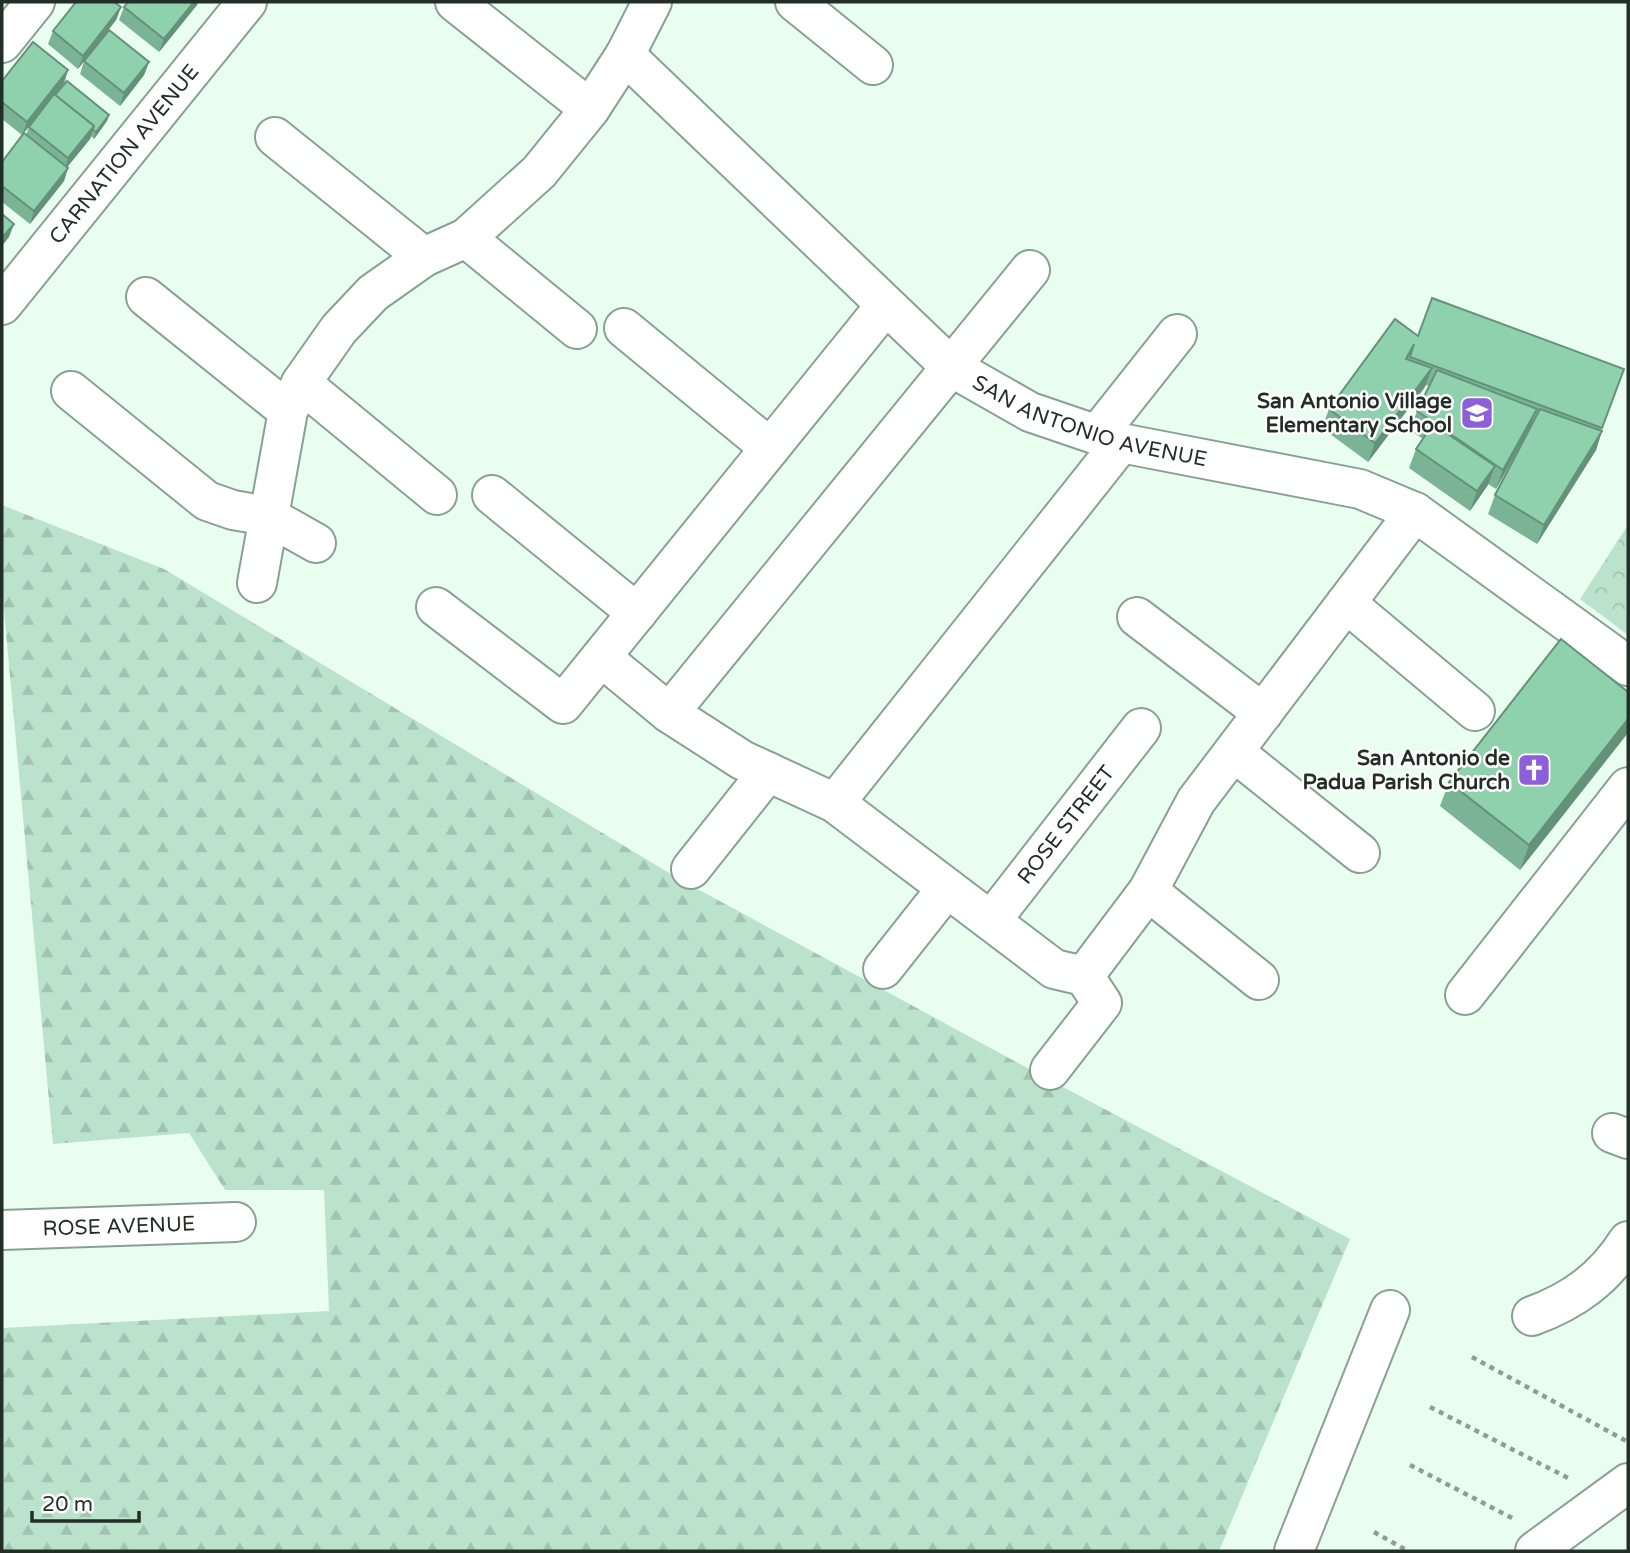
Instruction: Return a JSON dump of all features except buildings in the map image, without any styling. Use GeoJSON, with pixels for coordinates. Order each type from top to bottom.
{"type":"FeatureCollection","features":[{"type":"Feature","properties":{"kind":"street"},"geometry":{"type":"LineString","coordinates":[[2,43],[35,2]]}},
{"type":"Feature","properties":{"kind":"street","name":"CARNATION AVENUE"},"geometry":{"type":"LineString","coordinates":[[2,305],[247,2]]}},
{"type":"Feature","properties":{"kind":"street"},"geometry":{"type":"LineString","coordinates":[[455,2],[590,109]]}},
{"type":"Feature","properties":{"kind":"street"},"geometry":{"type":"LineString","coordinates":[[257,583],[268,516],[294,397],[339,329],[373,293],[424,257],[466,238],[539,172],[590,109],[625,55],[652,2]]}},
{"type":"Feature","properties":{"kind":"street"},"geometry":{"type":"LineString","coordinates":[[795,2],[873,65]]}},
{"type":"Feature","properties":{"kind":"street","name":"SAN ANTONIO AVENUE"},"geometry":{"type":"LineString","coordinates":[[625,55],[951,367],[1030,412],[1109,439],[1360,489],[1415,512],[1628,666]]}},
{"type":"Feature","properties":{"kind":"street"},"geometry":{"type":"LineString","coordinates":[[275,137],[424,257]]}},
{"type":"Feature","properties":{"kind":"street"},"geometry":{"type":"LineString","coordinates":[[466,238],[577,329]]}},
{"type":"Feature","properties":{"kind":"street"},"geometry":{"type":"LineString","coordinates":[[669,713],[1030,270]]}},
{"type":"Feature","properties":{"kind":"street"},"geometry":{"type":"LineString","coordinates":[[146,297],[437,495]]}},
{"type":"Feature","properties":{"kind":"street"},"geometry":{"type":"LineString","coordinates":[[436,607],[563,704],[885,306]]}},
{"type":"Feature","properties":{"kind":"street"},"geometry":{"type":"LineString","coordinates":[[624,328],[770,448]]}},
{"type":"Feature","properties":{"kind":"street"},"geometry":{"type":"LineString","coordinates":[[835,803],[1109,439],[1177,334]]}},
{"type":"Feature","properties":{"kind":"street"},"geometry":{"type":"LineString","coordinates":[[71,391],[207,501],[233,510],[268,516],[316,543]]}},
{"type":"Feature","properties":{"kind":"street"},"geometry":{"type":"LineString","coordinates":[[492,495],[637,613]]}},
{"type":"Feature","properties":{"kind":"street"},"geometry":{"type":"LineString","coordinates":[[1084,976],[1148,891],[1196,802],[1415,512]]}},
{"type":"Feature","properties":{"kind":"street"},"geometry":{"type":"LineString","coordinates":[[1346,604],[1475,711]]}},
{"type":"Feature","properties":{"kind":"street"},"geometry":{"type":"LineString","coordinates":[[1137,617],[1263,713]]}},
{"type":"Feature","properties":{"kind":"street"},"geometry":{"type":"LineString","coordinates":[[601,657],[669,713],[742,760],[835,803],[1054,969],[1084,976],[1102,1003],[1050,1070]]}},
{"type":"Feature","properties":{"kind":"street","name":"ROSE STREET"},"geometry":{"type":"LineString","coordinates":[[991,921],[1141,728]]}},
{"type":"Feature","properties":{"kind":"street"},"geometry":{"type":"LineString","coordinates":[[1234,752],[1360,853]]}},
{"type":"Feature","properties":{"kind":"street"},"geometry":{"type":"LineString","coordinates":[[691,869],[768,772]]}},
{"type":"Feature","properties":{"kind":"street"},"geometry":{"type":"LineString","coordinates":[[1465,996],[1628,787]]}},
{"type":"Feature","properties":{"kind":"street"},"geometry":{"type":"LineString","coordinates":[[883,970],[947,888]]}},
{"type":"Feature","properties":{"kind":"street"},"geometry":{"type":"LineString","coordinates":[[1148,891],[1259,980]]}},
{"type":"Feature","properties":{"kind":"street","name":"ROSE AVENUE"},"geometry":{"type":"LineString","coordinates":[[2,1230],[236,1222]]}},
{"type":"Feature","properties":{"kind":"street"},"geometry":{"type":"LineString","coordinates":[[1532,1316],[1560,1306],[1586,1290],[1628,1241]]}},
{"type":"Feature","properties":{"kind":"street"},"geometry":{"type":"LineString","coordinates":[[1294,1551],[1390,1310]]}},
{"type":"Feature","properties":{"kind":"street"},"geometry":{"type":"LineString","coordinates":[[1544,1545],[1618,1490]]}},
{"type":"Feature","properties":{"kind":"path"},"geometry":{"type":"LineString","coordinates":[[1472,1357],[1628,1442]]}},
{"type":"Feature","properties":{"kind":"path"},"geometry":{"type":"LineString","coordinates":[[1430,1408],[1618,1490]]}},
{"type":"Feature","properties":{"kind":"path"},"geometry":{"type":"LineString","coordinates":[[1410,1465],[1544,1545]]}},
{"type":"Feature","properties":{"kind":"path"},"geometry":{"type":"LineString","coordinates":[[1374,1532],[1408,1551]]}},
{"type":"Feature","properties":{"kind":"green space"},"geometry":{"type":"Polygon","coordinates":[[[2,505],[164,569],[679,879],[1350,1239],[1219,1551],[2,1551],[2,1328],[329,1311],[324,1190],[225,1190],[189,1133],[53,1144],[2,589],[2,505]]]}},
{"type":"Feature","properties":{"kind":"green space"},"geometry":{"type":"Polygon","coordinates":[[[1628,525],[1628,635],[1580,599],[1628,525]]]}},
{"type":"Feature","properties":{"kind":"place","name":"San Antonio Village Elementary School"},"geometry":{"type":"Point","coordinates":[1477,413]}},
{"type":"Feature","properties":{"kind":"place","name":"San Antonio de Padua Parish Church"},"geometry":{"type":"Point","coordinates":[1534,770]}}]}
